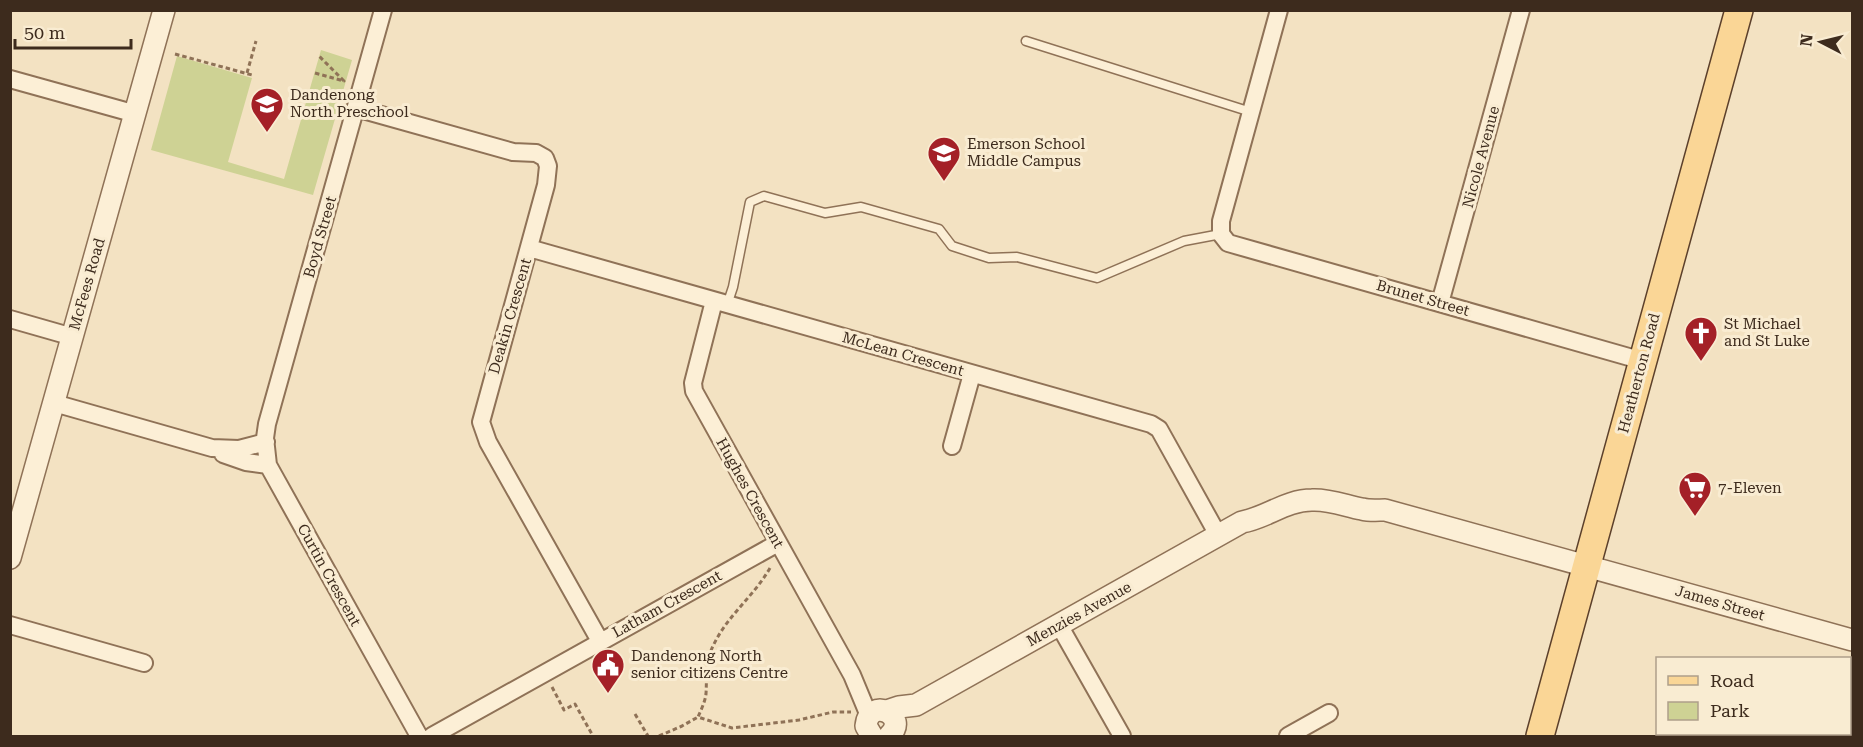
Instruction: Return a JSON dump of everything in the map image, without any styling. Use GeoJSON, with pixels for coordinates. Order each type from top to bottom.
{"type":"FeatureCollection","features":[{"type":"Feature","properties":{"kind":"main road","name":"Heatherton Road"},"geometry":{"type":"LineString","coordinates":[[1540,736],[1739,10]]}},
{"type":"Feature","properties":{"kind":"street","name":"McFees Road"},"geometry":{"type":"LineString","coordinates":[[11,553],[164,10]]}},
{"type":"Feature","properties":{"kind":"street","name":"Boyd Street"},"geometry":{"type":"LineString","coordinates":[[268,465],[267,424],[383,10]]}},
{"type":"Feature","properties":{"kind":"street"},"geometry":{"type":"LineString","coordinates":[[1221,227],[1279,10]]}},
{"type":"Feature","properties":{"kind":"street","name":"Nicole Avenue"},"geometry":{"type":"LineString","coordinates":[[1440,303],[1521,10]]}},
{"type":"Feature","properties":{"kind":"street"},"geometry":{"type":"LineString","coordinates":[[10,79],[136,114]]}},
{"type":"Feature","properties":{"kind":"street","name":"Deakin Crescent"},"geometry":{"type":"LineString","coordinates":[[356,108],[513,152],[536,153],[545,158],[548,166],[546,185],[481,422],[488,442],[600,641]]}},
{"type":"Feature","properties":{"kind":"street","name":"Brunet Street"},"geometry":{"type":"LineString","coordinates":[[1221,227],[1228,243],[1234,246],[1642,361]]}},
{"type":"Feature","properties":{"kind":"street","name":"McLean Crescent"},"geometry":{"type":"LineString","coordinates":[[529,249],[1151,424],[1159,429],[1218,535]]}},
{"type":"Feature","properties":{"kind":"street","name":"Hughes Crescent"},"geometry":{"type":"LineString","coordinates":[[720,303],[693,383],[694,391],[880,724]]}},
{"type":"Feature","properties":{"kind":"street"},"geometry":{"type":"LineString","coordinates":[[10,319],[73,337]]}},
{"type":"Feature","properties":{"kind":"street"},"geometry":{"type":"LineString","coordinates":[[952,446],[972,374]]}},
{"type":"Feature","properties":{"kind":"street"},"geometry":{"type":"LineString","coordinates":[[54,403],[212,448],[239,449],[266,442]]}},
{"type":"Feature","properties":{"kind":"street"},"geometry":{"type":"LineString","coordinates":[[212,448],[221,454],[246,462],[268,465]]}},
{"type":"Feature","properties":{"kind":"street","name":"Curtin Crescent"},"geometry":{"type":"LineString","coordinates":[[268,465],[419,736]]}},
{"type":"Feature","properties":{"kind":"street","name":"Menzies Avenue"},"geometry":{"type":"LineString","coordinates":[[880,724],[898,707],[915,705],[1218,535],[1242,522],[1255,520],[1286,504],[1323,500],[1365,510],[1385,510],[1587,566]]}},
{"type":"Feature","properties":{"kind":"street","name":"Latham Crescent"},"geometry":{"type":"LineString","coordinates":[[432,736],[778,543]]}},
{"type":"Feature","properties":{"kind":"street","name":"James Street"},"geometry":{"type":"LineString","coordinates":[[1587,566],[1852,640]]}},
{"type":"Feature","properties":{"kind":"street"},"geometry":{"type":"LineString","coordinates":[[10,625],[144,663]]}},
{"type":"Feature","properties":{"kind":"street"},"geometry":{"type":"LineString","coordinates":[[1059,626],[1122,736]]}},
{"type":"Feature","properties":{"kind":"street"},"geometry":{"type":"LineString","coordinates":[[1288,736],[1329,713]]}},
{"type":"Feature","properties":{"kind":"street"},"geometry":{"type":"LineString","coordinates":[[852,736],[880,724]]}},
{"type":"Feature","properties":{"kind":"lane"},"geometry":{"type":"LineString","coordinates":[[1026,41],[1251,112]]}},
{"type":"Feature","properties":{"kind":"lane"},"geometry":{"type":"LineString","coordinates":[[720,303],[733,287],[750,202],[764,196],[825,213],[861,207],[939,229],[951,246],[989,258],[1017,257],[1097,278],[1221,227]]}},
{"type":"Feature","properties":{"kind":"path"},"geometry":{"type":"LineString","coordinates":[[247,73],[251,52],[256,41]]}},
{"type":"Feature","properties":{"kind":"path"},"geometry":{"type":"LineString","coordinates":[[175,54],[252,75]]}},
{"type":"Feature","properties":{"kind":"path"},"geometry":{"type":"LineString","coordinates":[[315,73],[344,81],[319,56]]}},
{"type":"Feature","properties":{"kind":"path"},"geometry":{"type":"LineString","coordinates":[[659,736],[698,717],[705,700],[706,666],[713,645],[735,612],[770,568]]}},
{"type":"Feature","properties":{"kind":"path"},"geometry":{"type":"LineString","coordinates":[[604,658],[615,677]]}},
{"type":"Feature","properties":{"kind":"path"},"geometry":{"type":"LineString","coordinates":[[552,687],[564,710],[575,704],[593,736]]}},
{"type":"Feature","properties":{"kind":"path"},"geometry":{"type":"LineString","coordinates":[[698,717],[732,728],[799,720],[833,712],[880,724]]}},
{"type":"Feature","properties":{"kind":"path"},"geometry":{"type":"LineString","coordinates":[[635,714],[648,736]]}},
{"type":"Feature","properties":{"kind":"green space"},"geometry":{"type":"Polygon","coordinates":[[[321,50],[352,60],[313,195],[151,150],[177,56],[252,78],[228,162],[284,179],[321,50]]]}},
{"type":"Feature","properties":{"kind":"place","name":"Dandenong North Preschool"},"geometry":{"type":"Point","coordinates":[267,133]}},
{"type":"Feature","properties":{"kind":"place","name":"Emerson School Middle Campus"},"geometry":{"type":"Point","coordinates":[944,182]}},
{"type":"Feature","properties":{"kind":"place","name":"St Michael and St Luke"},"geometry":{"type":"Point","coordinates":[1701,362]}},
{"type":"Feature","properties":{"kind":"place","name":"7-Eleven"},"geometry":{"type":"Point","coordinates":[1695,517]}},
{"type":"Feature","properties":{"kind":"place","name":"Dandenong North senior citizens Centre"},"geometry":{"type":"Point","coordinates":[608,694]}}]}
